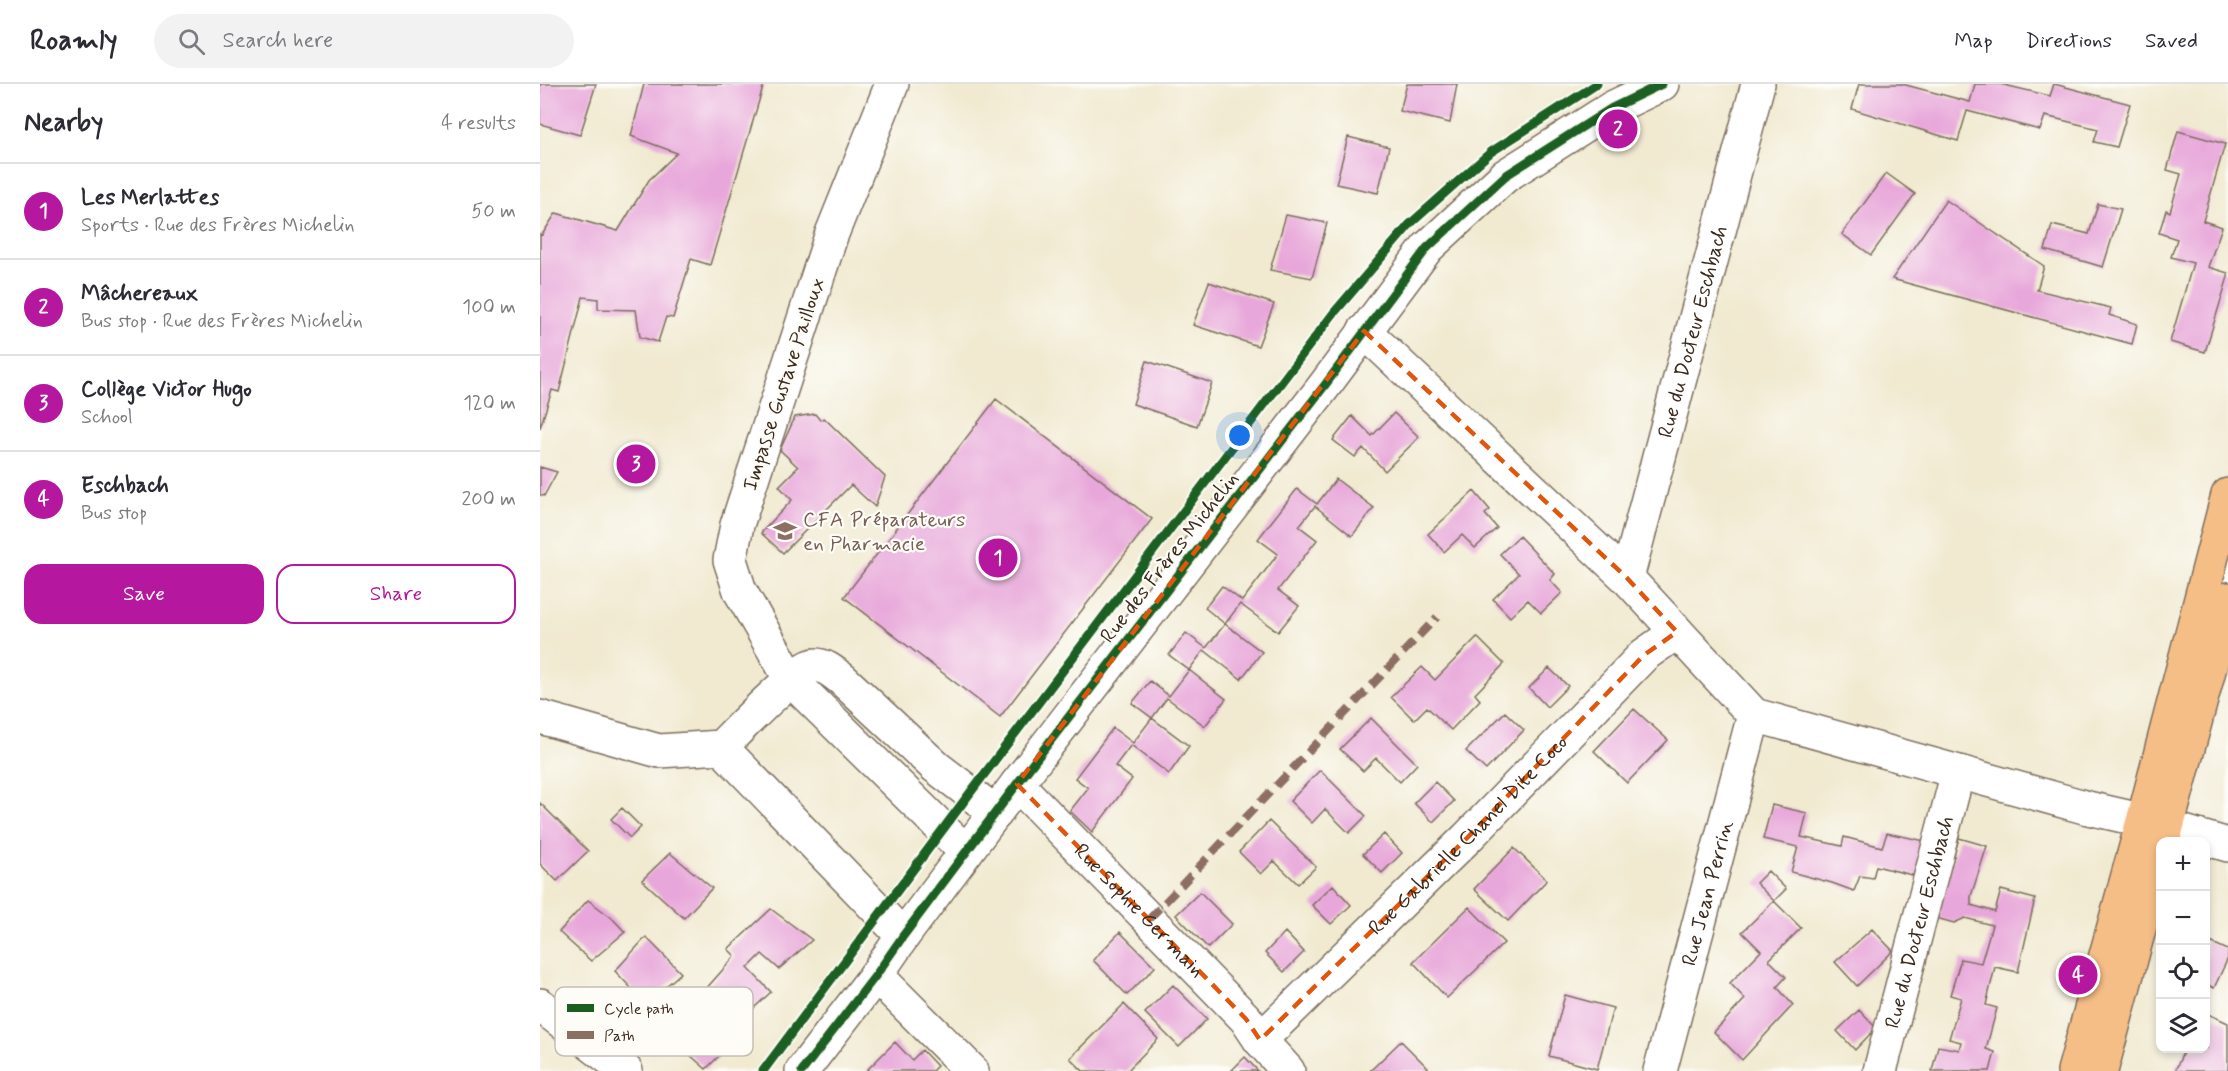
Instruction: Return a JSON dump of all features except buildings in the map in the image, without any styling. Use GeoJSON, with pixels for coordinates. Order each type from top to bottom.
{"type":"FeatureCollection","features":[{"type":"Feature","properties":{"kind":"main road"},"geometry":{"type":"LineString","coordinates":[[2101,1071],[2157,833],[2228,495]]}},
{"type":"Feature","properties":{"kind":"main road"},"geometry":{"type":"LineString","coordinates":[[2074,1071],[2157,833],[2228,598]]}},
{"type":"Feature","properties":{"kind":"street","name":"Impasse Gustave Pailloux"},"geometry":{"type":"LineString","coordinates":[[892,84],[831,236],[737,525],[730,560],[740,591],[791,680],[966,852]]}},
{"type":"Feature","properties":{"kind":"street","name":"Rue du Docteur Eschbach"},"geometry":{"type":"LineString","coordinates":[[1627,578],[1758,84]]}},
{"type":"Feature","properties":{"kind":"street","name":"Rue des Frères Michelin"},"geometry":{"type":"LineString","coordinates":[[802,1071],[1017,784],[1426,248],[1505,176],[1612,108],[1652,86]]}},
{"type":"Feature","properties":{"kind":"street"},"geometry":{"type":"LineString","coordinates":[[1364,331],[1627,578],[1754,715],[2088,808],[2157,833],[2228,845]]}},
{"type":"Feature","properties":{"kind":"street","name":"Rue Gabrielle Chanel Dite Coco"},"geometry":{"type":"LineString","coordinates":[[1260,1040],[1467,838],[1644,655],[1677,632]]}},
{"type":"Feature","properties":{"kind":"street"},"geometry":{"type":"LineString","coordinates":[[540,717],[659,751],[721,747],[807,666],[816,665],[827,668],[936,767],[996,813]]}},
{"type":"Feature","properties":{"kind":"street","name":"Rue Jean Perrin"},"geometry":{"type":"LineString","coordinates":[[1660,1071],[1754,715]]}},
{"type":"Feature","properties":{"kind":"street"},"geometry":{"type":"LineString","coordinates":[[721,747],[903,936]]}},
{"type":"Feature","properties":{"kind":"street","name":"Rue du Docteur Eschbach"},"geometry":{"type":"LineString","coordinates":[[1880,1071],[1958,772]]}},
{"type":"Feature","properties":{"kind":"street","name":"Rue Sophie Germain"},"geometry":{"type":"LineString","coordinates":[[1017,784],[1246,1019],[1260,1040],[1288,1071]]}},
{"type":"Feature","properties":{"kind":"street"},"geometry":{"type":"LineString","coordinates":[[876,975],[972,1071]]}},
{"type":"Feature","properties":{"kind":"street"},"geometry":{"type":"LineString","coordinates":[[540,1005],[555,1017]]}},
{"type":"Feature","properties":{"kind":"street"},"geometry":{"type":"LineString","coordinates":[[606,1056],[626,1071]]}},
{"type":"Feature","properties":{"kind":"highlighted area"},"geometry":{"type":"Polygon","coordinates":[[[1364,331],[1627,578],[1677,632],[1644,655],[1467,838],[1260,1040],[1246,1019],[1017,784],[1364,331]]]}},
{"type":"Feature","properties":{"kind":"marked path"},"geometry":{"type":"LineString","coordinates":[[1149,919],[1437,617]]}},
{"type":"Feature","properties":{"kind":"cycle path"},"geometry":{"type":"LineString","coordinates":[[763,1071],[970,793],[1333,314],[1410,224],[1491,152],[1597,84]]}},
{"type":"Feature","properties":{"kind":"cycle path"},"geometry":{"type":"LineString","coordinates":[[802,1071],[1017,784],[1325,385],[1427,248],[1505,176],[1612,108],[1662,84]]}},
{"type":"Feature","properties":{"kind":"place","name":"Mâchereaux"},"geometry":{"type":"Point","coordinates":[1618,129]}},
{"type":"Feature","properties":{"kind":"place","name":"Collège Victor Hugo"},"geometry":{"type":"Point","coordinates":[636,464]}},
{"type":"Feature","properties":{"kind":"place","name":"CFA Préparateurs en Pharmacie"},"geometry":{"type":"Point","coordinates":[785,531]}},
{"type":"Feature","properties":{"kind":"place","name":"Les Merlattes"},"geometry":{"type":"Point","coordinates":[998,558]}},
{"type":"Feature","properties":{"kind":"place","name":"Eschbach"},"geometry":{"type":"Point","coordinates":[2078,975]}}]}
